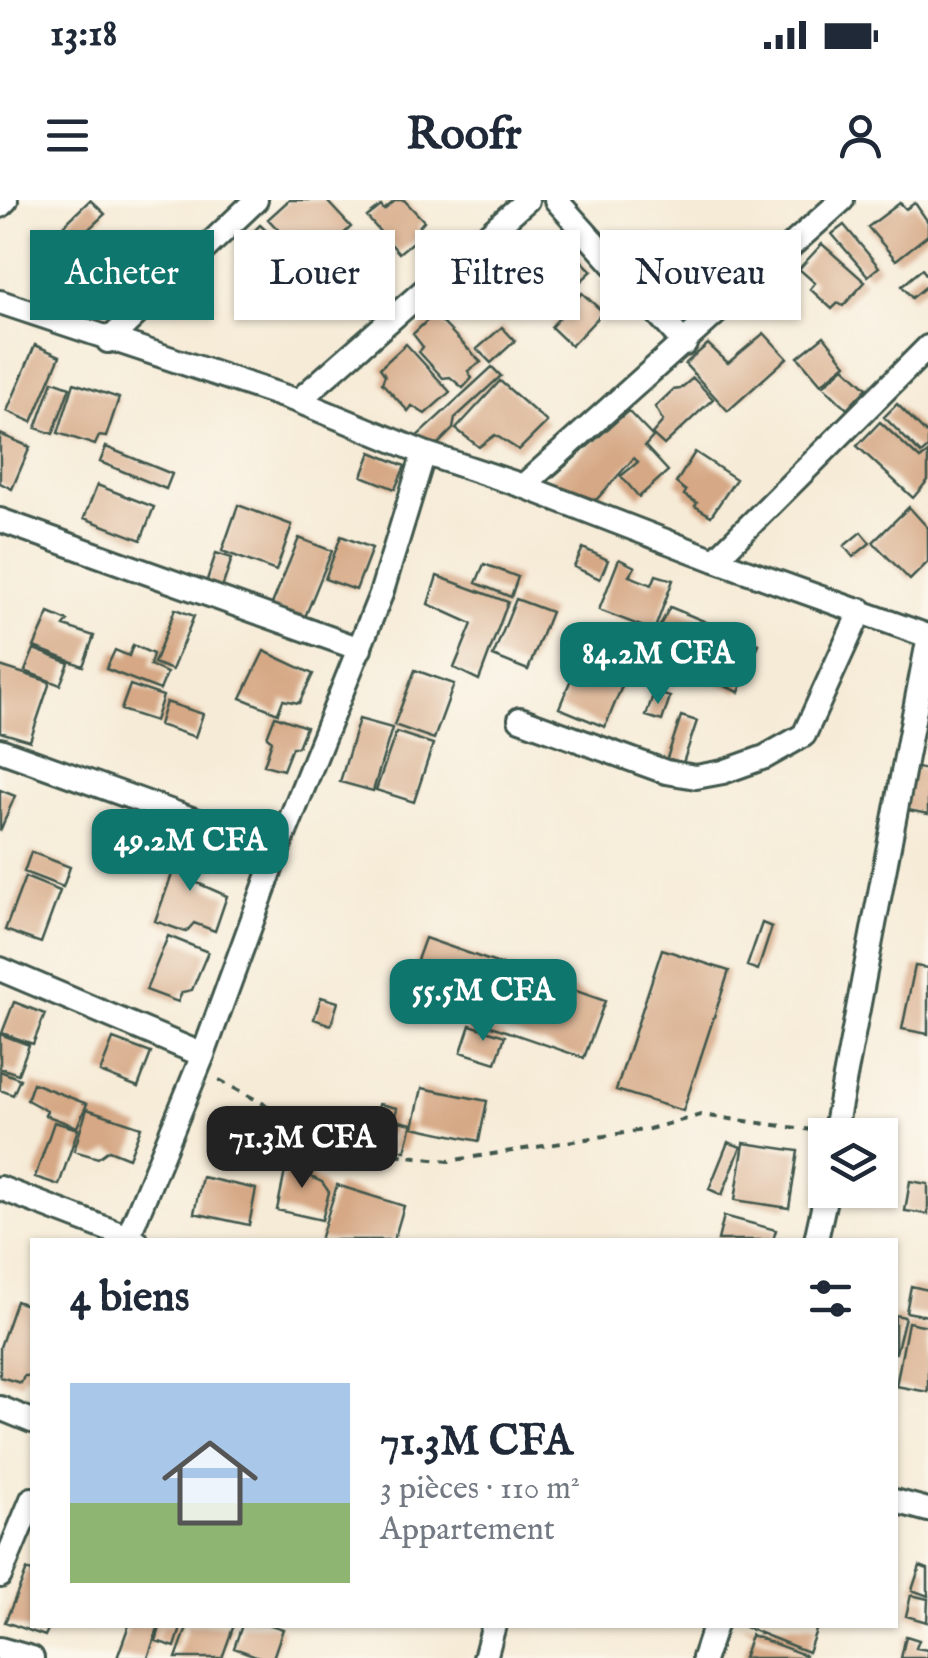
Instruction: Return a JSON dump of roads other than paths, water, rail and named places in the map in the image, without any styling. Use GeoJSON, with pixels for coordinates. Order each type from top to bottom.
{"type":"FeatureCollection","features":[{"type":"Feature","properties":{"kind":"street"},"geometry":{"type":"LineString","coordinates":[[0,206],[6,200]]}},
{"type":"Feature","properties":{"kind":"street"},"geometry":{"type":"LineString","coordinates":[[108,341],[256,200]]}},
{"type":"Feature","properties":{"kind":"street"},"geometry":{"type":"LineString","coordinates":[[298,401],[528,200]]}},
{"type":"Feature","properties":{"kind":"street"},"geometry":{"type":"LineString","coordinates":[[556,200],[685,344]]}},
{"type":"Feature","properties":{"kind":"street"},"geometry":{"type":"LineString","coordinates":[[523,486],[842,200]]}},
{"type":"Feature","properties":{"kind":"street"},"geometry":{"type":"LineString","coordinates":[[0,302],[298,401],[424,453],[523,486],[928,638],[837,1118]]}},
{"type":"Feature","properties":{"kind":"street"},"geometry":{"type":"LineString","coordinates":[[715,560],[928,347]]}},
{"type":"Feature","properties":{"kind":"street"},"geometry":{"type":"LineString","coordinates":[[130,1238],[278,850],[381,594],[424,453]]}},
{"type":"Feature","properties":{"kind":"street"},"geometry":{"type":"LineString","coordinates":[[0,520],[360,648]]}},
{"type":"Feature","properties":{"kind":"street"},"geometry":{"type":"LineString","coordinates":[[520,719],[666,772],[696,777],[723,772],[765,757],[804,735],[860,610]]}},
{"type":"Feature","properties":{"kind":"street"},"geometry":{"type":"LineString","coordinates":[[0,750],[278,850]]}},
{"type":"Feature","properties":{"kind":"street"},"geometry":{"type":"LineString","coordinates":[[0,969],[203,1055]]}},
{"type":"Feature","properties":{"kind":"street"},"geometry":{"type":"LineString","coordinates":[[0,1188],[127,1238]]}},
{"type":"Feature","properties":{"kind":"street"},"geometry":{"type":"LineString","coordinates":[[816,1238],[822,1208]]}},
{"type":"Feature","properties":{"kind":"street"},"geometry":{"type":"LineString","coordinates":[[0,1408],[30,1420]]}},
{"type":"Feature","properties":{"kind":"street"},"geometry":{"type":"LineString","coordinates":[[898,1502],[928,1510]]}},
{"type":"Feature","properties":{"kind":"street"},"geometry":{"type":"LineString","coordinates":[[0,1576],[30,1503]]}},
{"type":"Feature","properties":{"kind":"street"},"geometry":{"type":"LineString","coordinates":[[485,1658],[493,1628]]}},
{"type":"Feature","properties":{"kind":"street"},"geometry":{"type":"LineString","coordinates":[[704,1658],[715,1628]]}},
{"type":"Feature","properties":{"kind":"street"},"geometry":{"type":"LineString","coordinates":[[0,1648],[32,1658]]}}]}
